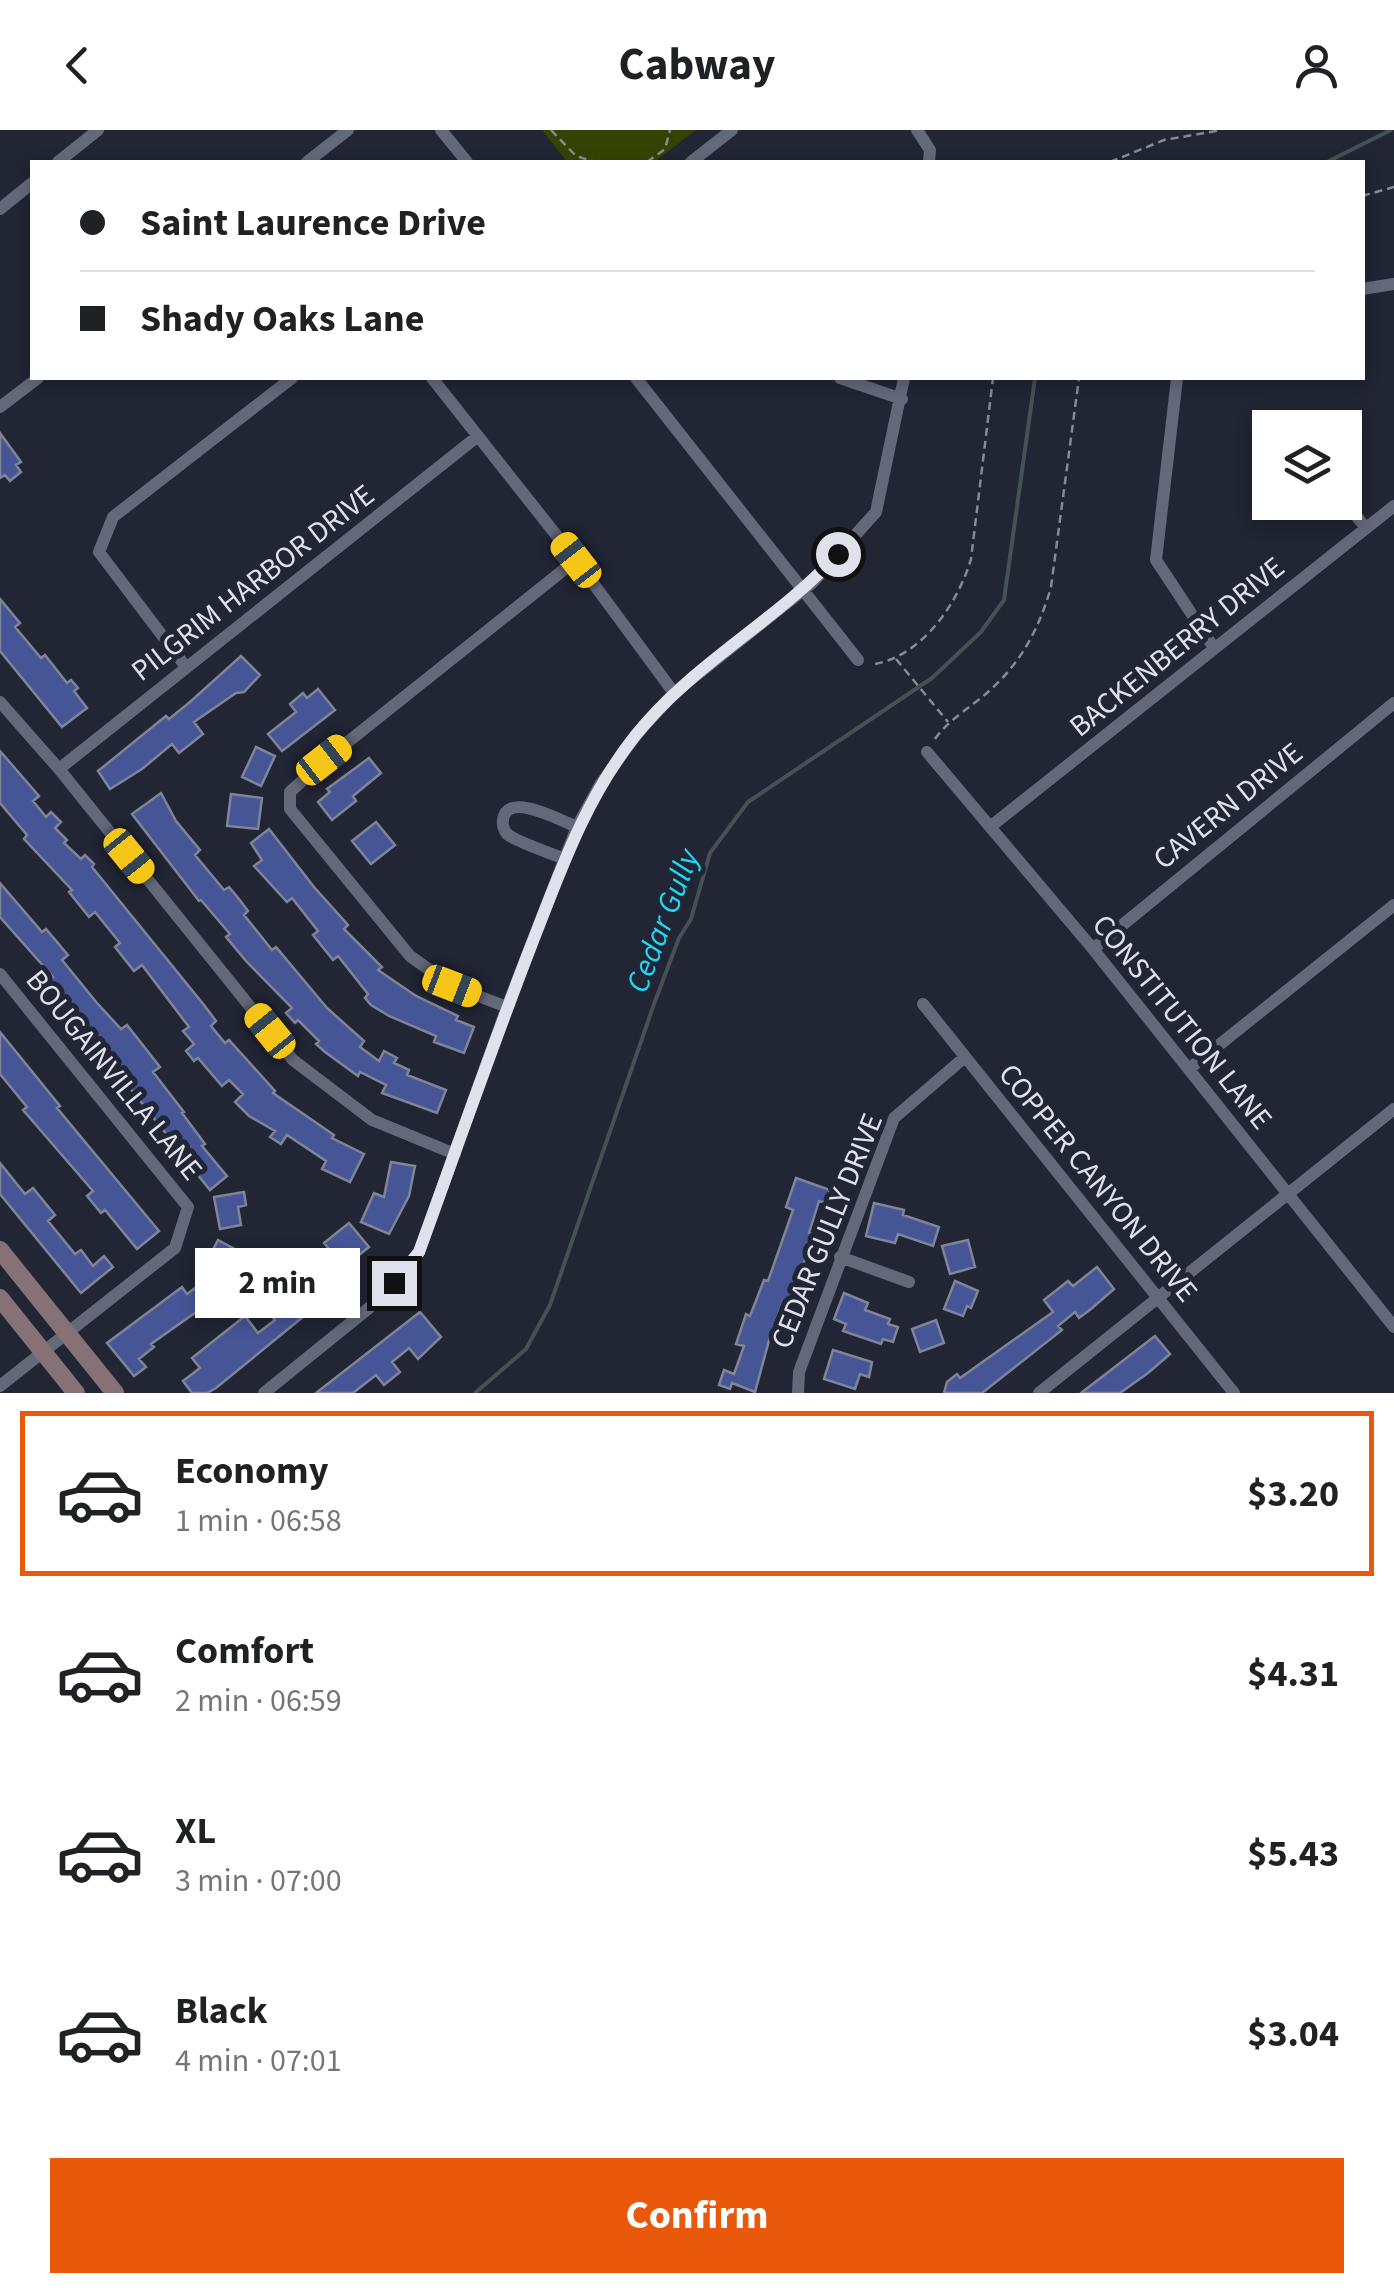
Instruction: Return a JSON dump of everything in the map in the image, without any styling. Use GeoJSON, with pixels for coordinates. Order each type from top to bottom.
{"type":"FeatureCollection","features":[{"type":"Feature","properties":{"kind":"main road"},"geometry":{"type":"LineString","coordinates":[[0,1250],[115,1393]]}},
{"type":"Feature","properties":{"kind":"main road"},"geometry":{"type":"LineString","coordinates":[[0,1298],[76,1393]]}},
{"type":"Feature","properties":{"kind":"street"},"geometry":{"type":"LineString","coordinates":[[60,160],[98,130]]}},
{"type":"Feature","properties":{"kind":"street"},"geometry":{"type":"LineString","coordinates":[[310,160],[348,130]]}},
{"type":"Feature","properties":{"kind":"street"},"geometry":{"type":"LineString","coordinates":[[441,130],[464,160]]}},
{"type":"Feature","properties":{"kind":"street"},"geometry":{"type":"LineString","coordinates":[[694,160],[732,130]]}},
{"type":"Feature","properties":{"kind":"street"},"geometry":{"type":"LineString","coordinates":[[917,130],[930,150],[928,160]]}},
{"type":"Feature","properties":{"kind":"street"},"geometry":{"type":"LineString","coordinates":[[0,209],[30,185]]}},
{"type":"Feature","properties":{"kind":"street"},"geometry":{"type":"LineString","coordinates":[[1365,289],[1394,284]]}},
{"type":"Feature","properties":{"kind":"street"},"geometry":{"type":"LineString","coordinates":[[0,408],[35,380]]}},
{"type":"Feature","properties":{"kind":"street"},"geometry":{"type":"LineString","coordinates":[[186,667],[99,552],[113,518],[289,380]]}},
{"type":"Feature","properties":{"kind":"street"},"geometry":{"type":"LineString","coordinates":[[434,380],[674,692]]}},
{"type":"Feature","properties":{"kind":"street"},"geometry":{"type":"LineString","coordinates":[[638,380],[858,660]]}},
{"type":"Feature","properties":{"kind":"street"},"geometry":{"type":"LineString","coordinates":[[846,380],[902,399]]}},
{"type":"Feature","properties":{"kind":"street"},"geometry":{"type":"LineString","coordinates":[[394,1283],[419,1252],[507,1007],[577,827],[600,785],[674,692],[802,591],[876,512],[904,380]]}},
{"type":"Feature","properties":{"kind":"street"},"geometry":{"type":"LineString","coordinates":[[1178,380],[1156,560],[1214,648]]}},
{"type":"Feature","properties":{"kind":"street","name":"PILGRIM HARBOR DRIVE"},"geometry":{"type":"LineString","coordinates":[[59,769],[478,436]]}},
{"type":"Feature","properties":{"kind":"street","name":"BACKENBERRY DRIVE"},"geometry":{"type":"LineString","coordinates":[[990,826],[1394,506]]}},
{"type":"Feature","properties":{"kind":"street"},"geometry":{"type":"LineString","coordinates":[[1360,520],[1366,528]]}},
{"type":"Feature","properties":{"kind":"street"},"geometry":{"type":"LineString","coordinates":[[507,1007],[452,986],[410,956],[290,809],[290,792],[324,760],[576,560]]}},
{"type":"Feature","properties":{"kind":"street"},"geometry":{"type":"LineString","coordinates":[[0,702],[59,769],[293,1060],[372,1120],[456,1154]]}},
{"type":"Feature","properties":{"kind":"street","name":"CAVERN DRIVE"},"geometry":{"type":"LineString","coordinates":[[1092,948],[1394,703]]}},
{"type":"Feature","properties":{"kind":"street","name":"CONSTITUTION LANE"},"geometry":{"type":"LineString","coordinates":[[927,752],[1092,948],[1392,1318]]}},
{"type":"Feature","properties":{"kind":"street"},"geometry":{"type":"LineString","coordinates":[[566,858],[507,834],[503,815],[510,807],[521,806],[577,827]]}},
{"type":"Feature","properties":{"kind":"street"},"geometry":{"type":"LineString","coordinates":[[1189,1069],[1394,905]]}},
{"type":"Feature","properties":{"kind":"street","name":"BOUGAINVILLA LANE"},"geometry":{"type":"LineString","coordinates":[[0,974],[188,1207],[175,1248],[67,1334]]}},
{"type":"Feature","properties":{"kind":"street","name":"COPPER CANYON DRIVE"},"geometry":{"type":"LineString","coordinates":[[923,1004],[1234,1393]]}},
{"type":"Feature","properties":{"kind":"street","name":"CEDAR GULLY DRIVE"},"geometry":{"type":"LineString","coordinates":[[798,1393],[799,1372],[894,1118],[965,1057]]}},
{"type":"Feature","properties":{"kind":"street"},"geometry":{"type":"LineString","coordinates":[[1038,1393],[1394,1109]]}},
{"type":"Feature","properties":{"kind":"street"},"geometry":{"type":"LineString","coordinates":[[840,1257],[909,1282]]}},
{"type":"Feature","properties":{"kind":"street"},"geometry":{"type":"LineString","coordinates":[[264,1393],[369,1308]]}},
{"type":"Feature","properties":{"kind":"street"},"geometry":{"type":"LineString","coordinates":[[0,1386],[67,1334]]}},
{"type":"Feature","properties":{"kind":"path"},"geometry":{"type":"LineString","coordinates":[[551,130],[576,156],[588,160]]}},
{"type":"Feature","properties":{"kind":"path"},"geometry":{"type":"LineString","coordinates":[[650,160],[665,149],[670,130]]}},
{"type":"Feature","properties":{"kind":"path"},"geometry":{"type":"LineString","coordinates":[[1115,160],[1164,140],[1222,130]]}},
{"type":"Feature","properties":{"kind":"path"},"geometry":{"type":"LineString","coordinates":[[1365,195],[1394,187]]}},
{"type":"Feature","properties":{"kind":"path"},"geometry":{"type":"LineString","coordinates":[[875,664],[895,658],[941,620],[964,584],[971,558],[993,380]]}},
{"type":"Feature","properties":{"kind":"path"},"geometry":{"type":"LineString","coordinates":[[935,739],[1014,665],[1030,642],[1044,610],[1051,587],[1079,380]]}},
{"type":"Feature","properties":{"kind":"path"},"geometry":{"type":"LineString","coordinates":[[895,658],[950,724]]}},
{"type":"Feature","properties":{"kind":"green space"},"geometry":{"type":"Polygon","coordinates":[[[542,130],[696,130],[657,160],[565,160],[542,130]]]}},
{"type":"Feature","properties":{"kind":"building"},"geometry":{"type":"Polygon","coordinates":[[[0,433],[21,462],[16,465],[21,472],[10,481],[5,475],[0,478],[0,433]]]}},
{"type":"Feature","properties":{"kind":"building"},"geometry":{"type":"Polygon","coordinates":[[[0,599],[20,623],[15,627],[41,658],[45,655],[67,683],[71,680],[78,688],[74,691],[87,708],[62,727],[0,651],[0,599]]]}},
{"type":"Feature","properties":{"kind":"building"},"geometry":{"type":"Polygon","coordinates":[[[241,656],[260,675],[244,692],[236,693],[194,722],[203,734],[179,753],[172,744],[110,789],[98,771],[166,716],[169,719],[241,656]]]}},
{"type":"Feature","properties":{"kind":"building"},"geometry":{"type":"Polygon","coordinates":[[[318,689],[335,710],[282,751],[268,734],[296,712],[290,704],[303,693],[307,698],[318,689]]]}},
{"type":"Feature","properties":{"kind":"building"},"geometry":{"type":"Polygon","coordinates":[[[256,747],[275,756],[261,786],[242,777],[256,747]]]}},
{"type":"Feature","properties":{"kind":"building"},"geometry":{"type":"Polygon","coordinates":[[[0,751],[39,796],[33,801],[46,817],[51,812],[61,822],[55,828],[67,840],[64,843],[81,859],[85,855],[94,864],[92,867],[204,1005],[216,1021],[211,1026],[225,1043],[229,1040],[273,1093],[334,1135],[332,1138],[364,1154],[350,1182],[322,1169],[326,1161],[287,1135],[281,1144],[270,1137],[275,1131],[249,1116],[235,1102],[243,1094],[229,1080],[222,1086],[198,1058],[194,1061],[186,1051],[194,1044],[183,1031],[189,1027],[142,965],[134,971],[115,947],[120,943],[95,912],[89,917],[69,892],[72,890],[24,839],[27,835],[0,803],[0,751]]]}},
{"type":"Feature","properties":{"kind":"building"},"geometry":{"type":"Polygon","coordinates":[[[369,758],[381,773],[332,820],[318,802],[330,792],[327,789],[369,758]]]}},
{"type":"Feature","properties":{"kind":"building"},"geometry":{"type":"Polygon","coordinates":[[[161,793],[176,821],[200,850],[195,855],[224,890],[229,887],[239,899],[248,911],[244,915],[272,950],[276,947],[327,1008],[364,1041],[360,1047],[379,1061],[384,1051],[397,1058],[394,1063],[409,1070],[407,1075],[446,1090],[437,1113],[382,1093],[386,1085],[360,1072],[358,1076],[325,1052],[298,1020],[295,1023],[286,1013],[292,1008],[226,937],[230,934],[199,901],[132,814],[161,793]]]}},
{"type":"Feature","properties":{"kind":"building"},"geometry":{"type":"Polygon","coordinates":[[[231,794],[262,798],[258,829],[227,826],[231,794]]]}},
{"type":"Feature","properties":{"kind":"building"},"geometry":{"type":"Polygon","coordinates":[[[376,822],[395,845],[371,864],[352,841],[376,822]]]}},
{"type":"Feature","properties":{"kind":"building"},"geometry":{"type":"Polygon","coordinates":[[[269,829],[348,925],[344,929],[382,967],[378,970],[416,996],[458,1016],[456,1020],[474,1027],[464,1053],[434,1042],[436,1036],[371,1005],[365,998],[368,994],[338,956],[333,960],[313,935],[318,931],[292,898],[287,902],[254,866],[262,860],[251,843],[269,829]]]}},
{"type":"Feature","properties":{"kind":"building"},"geometry":{"type":"Polygon","coordinates":[[[0,883],[42,932],[46,929],[68,955],[62,960],[97,1003],[121,1029],[127,1025],[160,1067],[153,1072],[227,1176],[210,1190],[182,1148],[179,1150],[46,982],[53,977],[0,917],[0,883]]]}},
{"type":"Feature","properties":{"kind":"building"},"geometry":{"type":"Polygon","coordinates":[[[0,1032],[159,1231],[137,1249],[105,1210],[101,1213],[87,1196],[93,1191],[23,1110],[27,1107],[0,1074],[0,1032]]]}},
{"type":"Feature","properties":{"kind":"building"},"geometry":{"type":"Polygon","coordinates":[[[391,1162],[415,1166],[409,1196],[389,1234],[361,1222],[374,1193],[384,1197],[391,1162]]]}},
{"type":"Feature","properties":{"kind":"building"},"geometry":{"type":"Polygon","coordinates":[[[0,1163],[25,1194],[33,1188],[55,1215],[48,1221],[75,1254],[81,1250],[93,1266],[104,1256],[113,1267],[81,1293],[0,1194],[0,1163]]]}},
{"type":"Feature","properties":{"kind":"building"},"geometry":{"type":"Polygon","coordinates":[[[796,1178],[830,1190],[826,1203],[819,1201],[809,1233],[814,1235],[788,1306],[782,1304],[775,1323],[781,1325],[776,1339],[770,1337],[755,1392],[732,1383],[730,1389],[719,1385],[724,1370],[734,1374],[744,1346],[736,1344],[746,1314],[750,1316],[764,1280],[768,1281],[793,1210],[786,1207],[796,1178]]]}},
{"type":"Feature","properties":{"kind":"building"},"geometry":{"type":"Polygon","coordinates":[[[244,1192],[246,1205],[238,1207],[241,1225],[220,1229],[214,1197],[244,1192]]]}},
{"type":"Feature","properties":{"kind":"building"},"geometry":{"type":"Polygon","coordinates":[[[874,1203],[904,1210],[903,1215],[939,1227],[933,1246],[898,1234],[895,1243],[866,1236],[874,1203]]]}},
{"type":"Feature","properties":{"kind":"building"},"geometry":{"type":"Polygon","coordinates":[[[349,1223],[369,1247],[334,1275],[342,1285],[216,1388],[207,1393],[192,1393],[183,1381],[200,1368],[192,1358],[245,1316],[258,1333],[275,1320],[269,1313],[286,1299],[282,1294],[335,1256],[324,1243],[349,1223]]]}},
{"type":"Feature","properties":{"kind":"building"},"geometry":{"type":"Polygon","coordinates":[[[218,1240],[244,1254],[230,1281],[204,1267],[218,1240]]]}},
{"type":"Feature","properties":{"kind":"building"},"geometry":{"type":"Polygon","coordinates":[[[968,1240],[975,1267],[950,1274],[942,1246],[968,1240]]]}},
{"type":"Feature","properties":{"kind":"building"},"geometry":{"type":"Polygon","coordinates":[[[1097,1267],[1114,1289],[1091,1309],[1079,1318],[1075,1312],[1058,1326],[1062,1330],[982,1393],[944,1393],[947,1382],[957,1374],[960,1378],[1053,1312],[1044,1300],[1068,1281],[1073,1286],[1097,1267]]]}},
{"type":"Feature","properties":{"kind":"building"},"geometry":{"type":"Polygon","coordinates":[[[955,1281],[978,1291],[963,1316],[944,1309],[955,1281]]]}},
{"type":"Feature","properties":{"kind":"building"},"geometry":{"type":"Polygon","coordinates":[[[203,1282],[216,1298],[151,1344],[154,1347],[139,1359],[146,1367],[134,1376],[107,1343],[182,1287],[187,1294],[203,1282]]]}},
{"type":"Feature","properties":{"kind":"building"},"geometry":{"type":"Polygon","coordinates":[[[844,1293],[868,1303],[865,1310],[890,1319],[888,1324],[898,1327],[893,1342],[883,1339],[881,1344],[843,1331],[846,1324],[834,1319],[844,1293]]]}},
{"type":"Feature","properties":{"kind":"building"},"geometry":{"type":"Polygon","coordinates":[[[420,1312],[441,1337],[418,1359],[409,1348],[392,1362],[400,1372],[384,1385],[376,1375],[353,1393],[316,1393],[420,1312]]]}},
{"type":"Feature","properties":{"kind":"building"},"geometry":{"type":"Polygon","coordinates":[[[936,1320],[944,1343],[920,1352],[912,1329],[936,1320]]]}},
{"type":"Feature","properties":{"kind":"building"},"geometry":{"type":"Polygon","coordinates":[[[1155,1336],[1170,1354],[1148,1373],[1120,1393],[1081,1393],[1155,1336]]]}},
{"type":"Feature","properties":{"kind":"building"},"geometry":{"type":"Polygon","coordinates":[[[833,1350],[872,1362],[869,1377],[860,1374],[855,1389],[824,1379],[833,1350]]]}},
{"type":"Feature","properties":{"kind":"waterway","name":"Cedar Gully"},"geometry":{"type":"LineString","coordinates":[[1331,160],[1391,130]]}},
{"type":"Feature","properties":{"kind":"waterway","name":"Cedar Gully"},"geometry":{"type":"LineString","coordinates":[[475,1393],[526,1349],[550,1305],[654,1004],[679,938],[691,919],[710,853],[748,802],[932,678],[981,632],[1004,600],[1035,380]]}},
{"type":"Feature","properties":{"kind":"route"},"geometry":{"type":"LineString","coordinates":[[394,1283],[419,1252],[507,1007],[577,827],[600,785],[674,692],[802,591],[838,554]]}}]}
